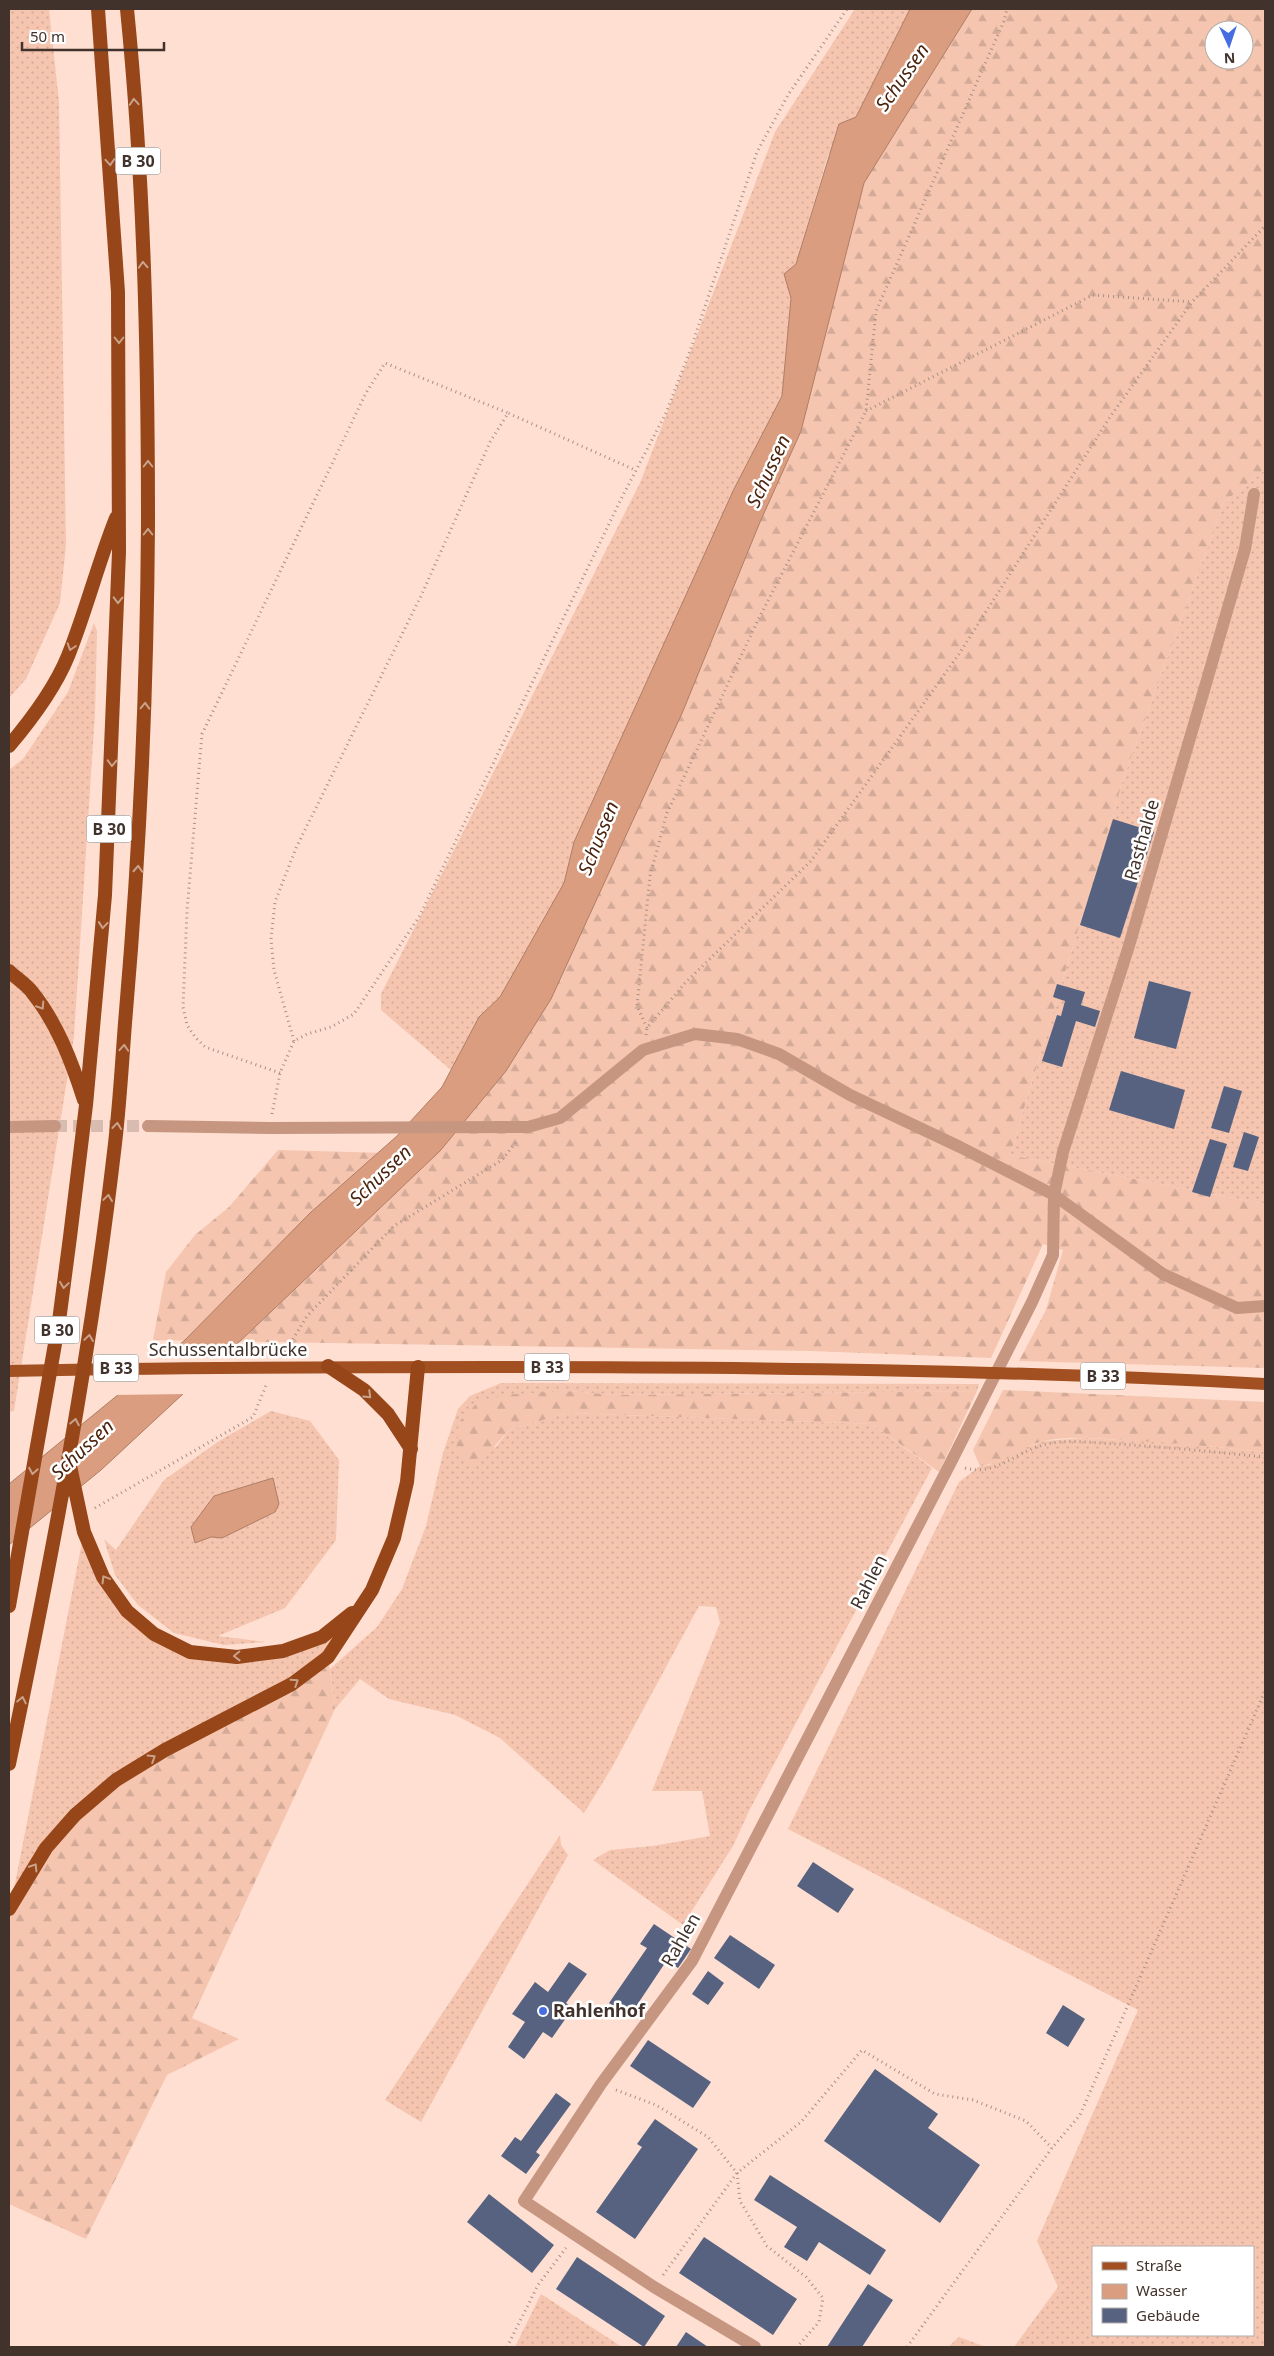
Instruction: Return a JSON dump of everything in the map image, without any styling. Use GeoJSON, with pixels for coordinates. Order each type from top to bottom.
{"type":"FeatureCollection","features":[{"type":"Feature","properties":{"kind":"highway","name":"B 30"},"geometry":{"type":"LineString","coordinates":[[9,1604],[59,1321],[86,1106],[105,895],[119,552],[118,292],[98,9]]}},
{"type":"Feature","properties":{"kind":"highway","name":"B 30"},"geometry":{"type":"LineString","coordinates":[[9,1764],[49,1570],[82,1386],[121,1097],[138,871],[147,676],[148,417],[145,313],[127,9]]}},
{"type":"Feature","properties":{"kind":"highway"},"geometry":{"type":"LineString","coordinates":[[9,746],[22,731],[51,688],[68,658],[103,551],[119,511]]}},
{"type":"Feature","properties":{"kind":"highway"},"geometry":{"type":"LineString","coordinates":[[9,971],[32,991],[56,1028],[74,1067],[86,1106]]}},
{"type":"Feature","properties":{"kind":"highway"},"geometry":{"type":"LineString","coordinates":[[328,1366],[364,1390],[388,1414],[411,1449]]}},
{"type":"Feature","properties":{"kind":"highway"},"geometry":{"type":"LineString","coordinates":[[9,1909],[46,1848],[75,1815],[116,1780],[165,1750],[292,1684],[328,1657],[372,1590],[383,1568],[394,1538],[403,1503],[411,1449],[418,1367]]}},
{"type":"Feature","properties":{"kind":"highway"},"geometry":{"type":"LineString","coordinates":[[68,1458],[84,1532],[103,1577],[127,1611],[154,1634],[190,1652],[237,1657],[284,1651],[322,1636],[360,1607]]}},
{"type":"Feature","properties":{"kind":"main road","name":"Schussentalbrücke"},"geometry":{"type":"LineString","coordinates":[[9,1371],[328,1366],[418,1367]]}},
{"type":"Feature","properties":{"kind":"main road","name":"B 33"},"geometry":{"type":"LineString","coordinates":[[418,1367],[941,1370],[1265,1384]]}},
{"type":"Feature","properties":{"kind":"street","name":"Rasthalde"},"geometry":{"type":"LineString","coordinates":[[1032,1302],[1053,1255],[1054,1195],[1063,1152],[1128,949],[1245,549],[1254,494]]}},
{"type":"Feature","properties":{"kind":"street"},"geometry":{"type":"LineString","coordinates":[[148,1126],[271,1128],[528,1127],[560,1118],[643,1050],[695,1034],[737,1039],[779,1054],[850,1095],[960,1146],[1054,1195],[1163,1274],[1237,1308],[1265,1306]]}},
{"type":"Feature","properties":{"kind":"street"},"geometry":{"type":"LineString","coordinates":[[9,1127],[54,1126]]}},
{"type":"Feature","properties":{"kind":"street","name":"Rahlen"},"geometry":{"type":"LineString","coordinates":[[755,2347],[654,2287],[524,2201],[601,2084],[692,1961],[1032,1302]]}},
{"type":"Feature","properties":{"kind":"path"},"geometry":{"type":"LineString","coordinates":[[294,1041],[331,1027],[354,1014],[419,916],[635,470],[666,413],[690,351],[757,152],[788,95],[847,9]]}},
{"type":"Feature","properties":{"kind":"path"},"geometry":{"type":"LineString","coordinates":[[647,1028],[637,1006],[650,876],[667,813],[758,620],[866,411],[876,311],[1004,21],[1007,9]]}},
{"type":"Feature","properties":{"kind":"path"},"geometry":{"type":"LineString","coordinates":[[643,1050],[647,1028],[686,982],[811,861],[958,654],[1110,417],[1192,302],[1265,226]]}},
{"type":"Feature","properties":{"kind":"path"},"geometry":{"type":"LineString","coordinates":[[866,411],[1093,295],[1192,302]]}},
{"type":"Feature","properties":{"kind":"path"},"geometry":{"type":"LineString","coordinates":[[280,1073],[206,1047],[195,1037],[187,1025],[184,1008],[187,910],[202,734],[366,393],[385,363],[508,413],[635,470]]}},
{"type":"Feature","properties":{"kind":"path"},"geometry":{"type":"LineString","coordinates":[[271,1128],[271,1116],[280,1073],[294,1041],[274,970],[271,939],[275,902],[296,848],[421,596],[490,442],[508,413]]}},
{"type":"Feature","properties":{"kind":"path"},"geometry":{"type":"LineString","coordinates":[[950,1464],[977,1471],[1000,1466],[1040,1446],[1075,1442],[1193,1449],[1265,1457]]}},
{"type":"Feature","properties":{"kind":"path"},"geometry":{"type":"LineString","coordinates":[[907,2347],[1052,2148],[1080,2115],[1265,1691]]}},
{"type":"Feature","properties":{"kind":"path"},"geometry":{"type":"LineString","coordinates":[[654,2287],[737,2173],[801,2122],[862,2050],[935,2094],[973,2100],[1026,2121],[1052,2148]]}},
{"type":"Feature","properties":{"kind":"path"},"geometry":{"type":"LineString","coordinates":[[601,2084],[656,2105],[708,2137],[737,2173],[740,2201],[767,2246],[806,2277],[823,2298],[819,2322],[797,2347]]}},
{"type":"Feature","properties":{"kind":"path"},"geometry":{"type":"LineString","coordinates":[[507,2347],[538,2285],[576,2235]]}},
{"type":"Feature","properties":{"kind":"green space"},"geometry":{"type":"Polygon","coordinates":[[[9,9],[49,9],[59,102],[66,545],[60,603],[26,679],[9,698],[9,9]]]}},
{"type":"Feature","properties":{"kind":"green space"},"geometry":{"type":"Polygon","coordinates":[[[855,9],[910,9],[856,117],[828,155],[796,264],[784,274],[791,298],[782,396],[734,489],[574,842],[564,883],[513,976],[500,997],[479,1017],[451,1070],[381,1010],[381,994],[640,483],[775,132],[855,9]]]}},
{"type":"Feature","properties":{"kind":"green space"},"geometry":{"type":"Polygon","coordinates":[[[969,9],[1265,9],[1265,470],[1224,502],[1124,777],[1010,1155],[1265,1204],[1265,1368],[1019,1361],[1046,1310],[1063,1250],[1043,1244],[991,1358],[811,1351],[153,1340],[166,1272],[195,1235],[229,1207],[278,1150],[387,1153],[440,1151],[619,848],[683,711],[760,522],[801,431],[864,183],[971,11],[969,9]]]}},
{"type":"Feature","properties":{"kind":"green space"},"geometry":{"type":"Polygon","coordinates":[[[1265,470],[1265,1204],[1010,1155],[1124,777],[1224,502],[1265,470]]]}},
{"type":"Feature","properties":{"kind":"green space"},"geometry":{"type":"Polygon","coordinates":[[[94,623],[97,631],[95,713],[74,1036],[14,1411],[9,1412],[9,770],[23,759],[68,692],[94,623]]]}},
{"type":"Feature","properties":{"kind":"green space"},"geometry":{"type":"Polygon","coordinates":[[[501,1383],[979,1384],[977,1391],[618,1395],[567,1391],[480,1401],[495,1448],[509,1430],[567,1413],[872,1424],[932,1468],[750,1809],[733,1846],[683,1925],[593,1860],[610,1850],[653,1846],[710,1836],[702,1791],[652,1791],[720,1623],[716,1607],[699,1606],[611,1769],[584,1813],[500,1738],[455,1715],[389,1699],[360,1679],[335,1709],[330,1669],[377,1627],[402,1589],[426,1526],[443,1453],[458,1409],[470,1396],[501,1383]]]}},
{"type":"Feature","properties":{"kind":"green space"},"geometry":{"type":"Polygon","coordinates":[[[1003,1390],[1265,1402],[1265,1452],[1157,1442],[1072,1438],[1053,1439],[1036,1443],[996,1462],[980,1466],[973,1450],[1003,1390]]]}},
{"type":"Feature","properties":{"kind":"green space"},"geometry":{"type":"Polygon","coordinates":[[[567,1391],[618,1395],[977,1391],[939,1472],[872,1424],[567,1413],[509,1430],[473,1470],[456,1452],[459,1422],[479,1401],[514,1394],[567,1391]]]}},
{"type":"Feature","properties":{"kind":"green space"},"geometry":{"type":"Polygon","coordinates":[[[271,1411],[310,1421],[339,1460],[336,1540],[285,1608],[218,1636],[265,1642],[224,1645],[174,1633],[138,1605],[115,1575],[104,1539],[116,1550],[164,1480],[219,1441],[271,1411]]]}},
{"type":"Feature","properties":{"kind":"green space"},"geometry":{"type":"Polygon","coordinates":[[[1083,1438],[1166,1442],[1265,1452],[1264,2347],[1014,2347],[1058,2287],[1037,2241],[1138,2010],[788,1829],[959,1482],[980,1466],[989,1465],[1024,1448],[1044,1441],[1083,1438]]]}},
{"type":"Feature","properties":{"kind":"green space"},"geometry":{"type":"Polygon","coordinates":[[[84,1532],[127,1611],[190,1652],[283,1651],[360,1607],[328,1657],[11,1904],[84,1532]]]}},
{"type":"Feature","properties":{"kind":"green space"},"geometry":{"type":"Polygon","coordinates":[[[328,1657],[335,1709],[192,2018],[239,2039],[167,2075],[86,2239],[9,2204],[9,1914],[46,1848],[116,1780],[328,1657]]]}},
{"type":"Feature","properties":{"kind":"green space"},"geometry":{"type":"Polygon","coordinates":[[[560,1835],[561,1845],[568,1855],[421,2122],[385,2100],[560,1835]]]}},
{"type":"Feature","properties":{"kind":"green space"},"geometry":{"type":"Polygon","coordinates":[[[541,2294],[622,2347],[515,2347],[541,2294]]]}},
{"type":"Feature","properties":{"kind":"green space"},"geometry":{"type":"Polygon","coordinates":[[[959,2337],[986,2347],[948,2347],[959,2337]]]}},
{"type":"Feature","properties":{"kind":"water","name":"Schussen"},"geometry":{"type":"Polygon","coordinates":[[[910,9],[972,9],[864,183],[801,431],[760,522],[683,711],[551,999],[506,1071],[440,1151],[101,1470],[9,1545],[9,1484],[185,1340],[310,1213],[397,1136],[442,1087],[479,1017],[500,997],[564,883],[574,842],[734,489],[782,396],[791,298],[784,274],[796,264],[839,124],[856,117],[910,9]]]}},
{"type":"Feature","properties":{"kind":"water"},"geometry":{"type":"Polygon","coordinates":[[[273,1478],[279,1504],[275,1512],[222,1538],[211,1537],[195,1543],[191,1527],[214,1496],[273,1478]]]}},
{"type":"Feature","properties":{"kind":"pier"},"geometry":{"type":"Polygon","coordinates":[[[237,1347],[187,1394],[115,1395],[173,1348],[237,1347]]]}},
{"type":"Feature","properties":{"kind":"building"},"geometry":{"type":"Polygon","coordinates":[[[1113,819],[1154,832],[1120,938],[1080,925],[1113,819]]]}},
{"type":"Feature","properties":{"kind":"building"},"geometry":{"type":"Polygon","coordinates":[[[1149,981],[1191,992],[1176,1049],[1134,1038],[1149,981]]]}},
{"type":"Feature","properties":{"kind":"building"},"geometry":{"type":"Polygon","coordinates":[[[1057,984],[1085,992],[1081,1005],[1100,1011],[1095,1027],[1076,1021],[1062,1067],[1042,1061],[1057,1015],[1061,1016],[1065,1001],[1053,997],[1057,984]]]}},
{"type":"Feature","properties":{"kind":"building"},"geometry":{"type":"Polygon","coordinates":[[[1121,1071],[1185,1090],[1174,1129],[1109,1110],[1121,1071]]]}},
{"type":"Feature","properties":{"kind":"building"},"geometry":{"type":"Polygon","coordinates":[[[1224,1086],[1242,1091],[1229,1133],[1211,1128],[1224,1086]]]}},
{"type":"Feature","properties":{"kind":"building"},"geometry":{"type":"Polygon","coordinates":[[[1244,1132],[1259,1137],[1248,1171],[1233,1167],[1244,1132]]]}},
{"type":"Feature","properties":{"kind":"building"},"geometry":{"type":"Polygon","coordinates":[[[1210,1139],[1227,1144],[1210,1197],[1192,1192],[1210,1139]]]}},
{"type":"Feature","properties":{"kind":"building"},"geometry":{"type":"Polygon","coordinates":[[[813,1862],[854,1889],[838,1913],[797,1886],[813,1862]]]}},
{"type":"Feature","properties":{"kind":"building"},"geometry":{"type":"Polygon","coordinates":[[[654,1924],[691,1949],[678,1968],[667,1960],[629,2017],[609,2003],[647,1948],[640,1944],[654,1924]]]}},
{"type":"Feature","properties":{"kind":"building"},"geometry":{"type":"Polygon","coordinates":[[[730,1935],[775,1965],[759,1989],[714,1958],[730,1935]]]}},
{"type":"Feature","properties":{"kind":"building","name":"Rahlenhof"},"geometry":{"type":"Polygon","coordinates":[[[569,1962],[587,1974],[566,2003],[573,2008],[552,2038],[543,2032],[524,2059],[508,2047],[525,2022],[512,2014],[535,1982],[548,1992],[569,1962]]]}},
{"type":"Feature","properties":{"kind":"building"},"geometry":{"type":"Polygon","coordinates":[[[708,1971],[724,1983],[708,2005],[692,1994],[708,1971]]]}},
{"type":"Feature","properties":{"kind":"building"},"geometry":{"type":"Polygon","coordinates":[[[1063,2005],[1085,2019],[1068,2047],[1046,2033],[1063,2005]]]}},
{"type":"Feature","properties":{"kind":"building"},"geometry":{"type":"Polygon","coordinates":[[[648,2040],[711,2082],[693,2108],[630,2066],[648,2040]]]}},
{"type":"Feature","properties":{"kind":"building"},"geometry":{"type":"Polygon","coordinates":[[[875,2069],[938,2114],[928,2128],[980,2165],[940,2223],[824,2141],[875,2069]]]}},
{"type":"Feature","properties":{"kind":"building"},"geometry":{"type":"Polygon","coordinates":[[[556,2093],[571,2104],[536,2152],[540,2155],[526,2174],[501,2156],[515,2137],[521,2141],[556,2093]]]}},
{"type":"Feature","properties":{"kind":"building"},"geometry":{"type":"Polygon","coordinates":[[[655,2119],[698,2149],[635,2239],[596,2212],[642,2147],[637,2144],[655,2119]]]}},
{"type":"Feature","properties":{"kind":"building"},"geometry":{"type":"Polygon","coordinates":[[[770,2175],[886,2250],[870,2275],[819,2242],[807,2261],[784,2247],[797,2227],[754,2200],[770,2175]]]}},
{"type":"Feature","properties":{"kind":"building"},"geometry":{"type":"Polygon","coordinates":[[[489,2194],[554,2245],[532,2273],[467,2222],[489,2194]]]}},
{"type":"Feature","properties":{"kind":"building"},"geometry":{"type":"Polygon","coordinates":[[[704,2237],[797,2299],[773,2335],[679,2273],[704,2237]]]}},
{"type":"Feature","properties":{"kind":"building"},"geometry":{"type":"Polygon","coordinates":[[[577,2257],[665,2316],[644,2347],[556,2289],[577,2257]]]}},
{"type":"Feature","properties":{"kind":"building"},"geometry":{"type":"Polygon","coordinates":[[[868,2284],[893,2300],[862,2347],[827,2347],[868,2284]]]}},
{"type":"Feature","properties":{"kind":"building"},"geometry":{"type":"Polygon","coordinates":[[[686,2332],[708,2347],[676,2347],[686,2332]]]}},
{"type":"Feature","properties":{"kind":"tunnel"},"geometry":{"type":"LineString","coordinates":[[55,1126],[148,1126]]}},
{"type":"Feature","properties":{"kind":"place","name":"Rahlenhof"},"geometry":{"type":"Point","coordinates":[543,2011]}}]}
